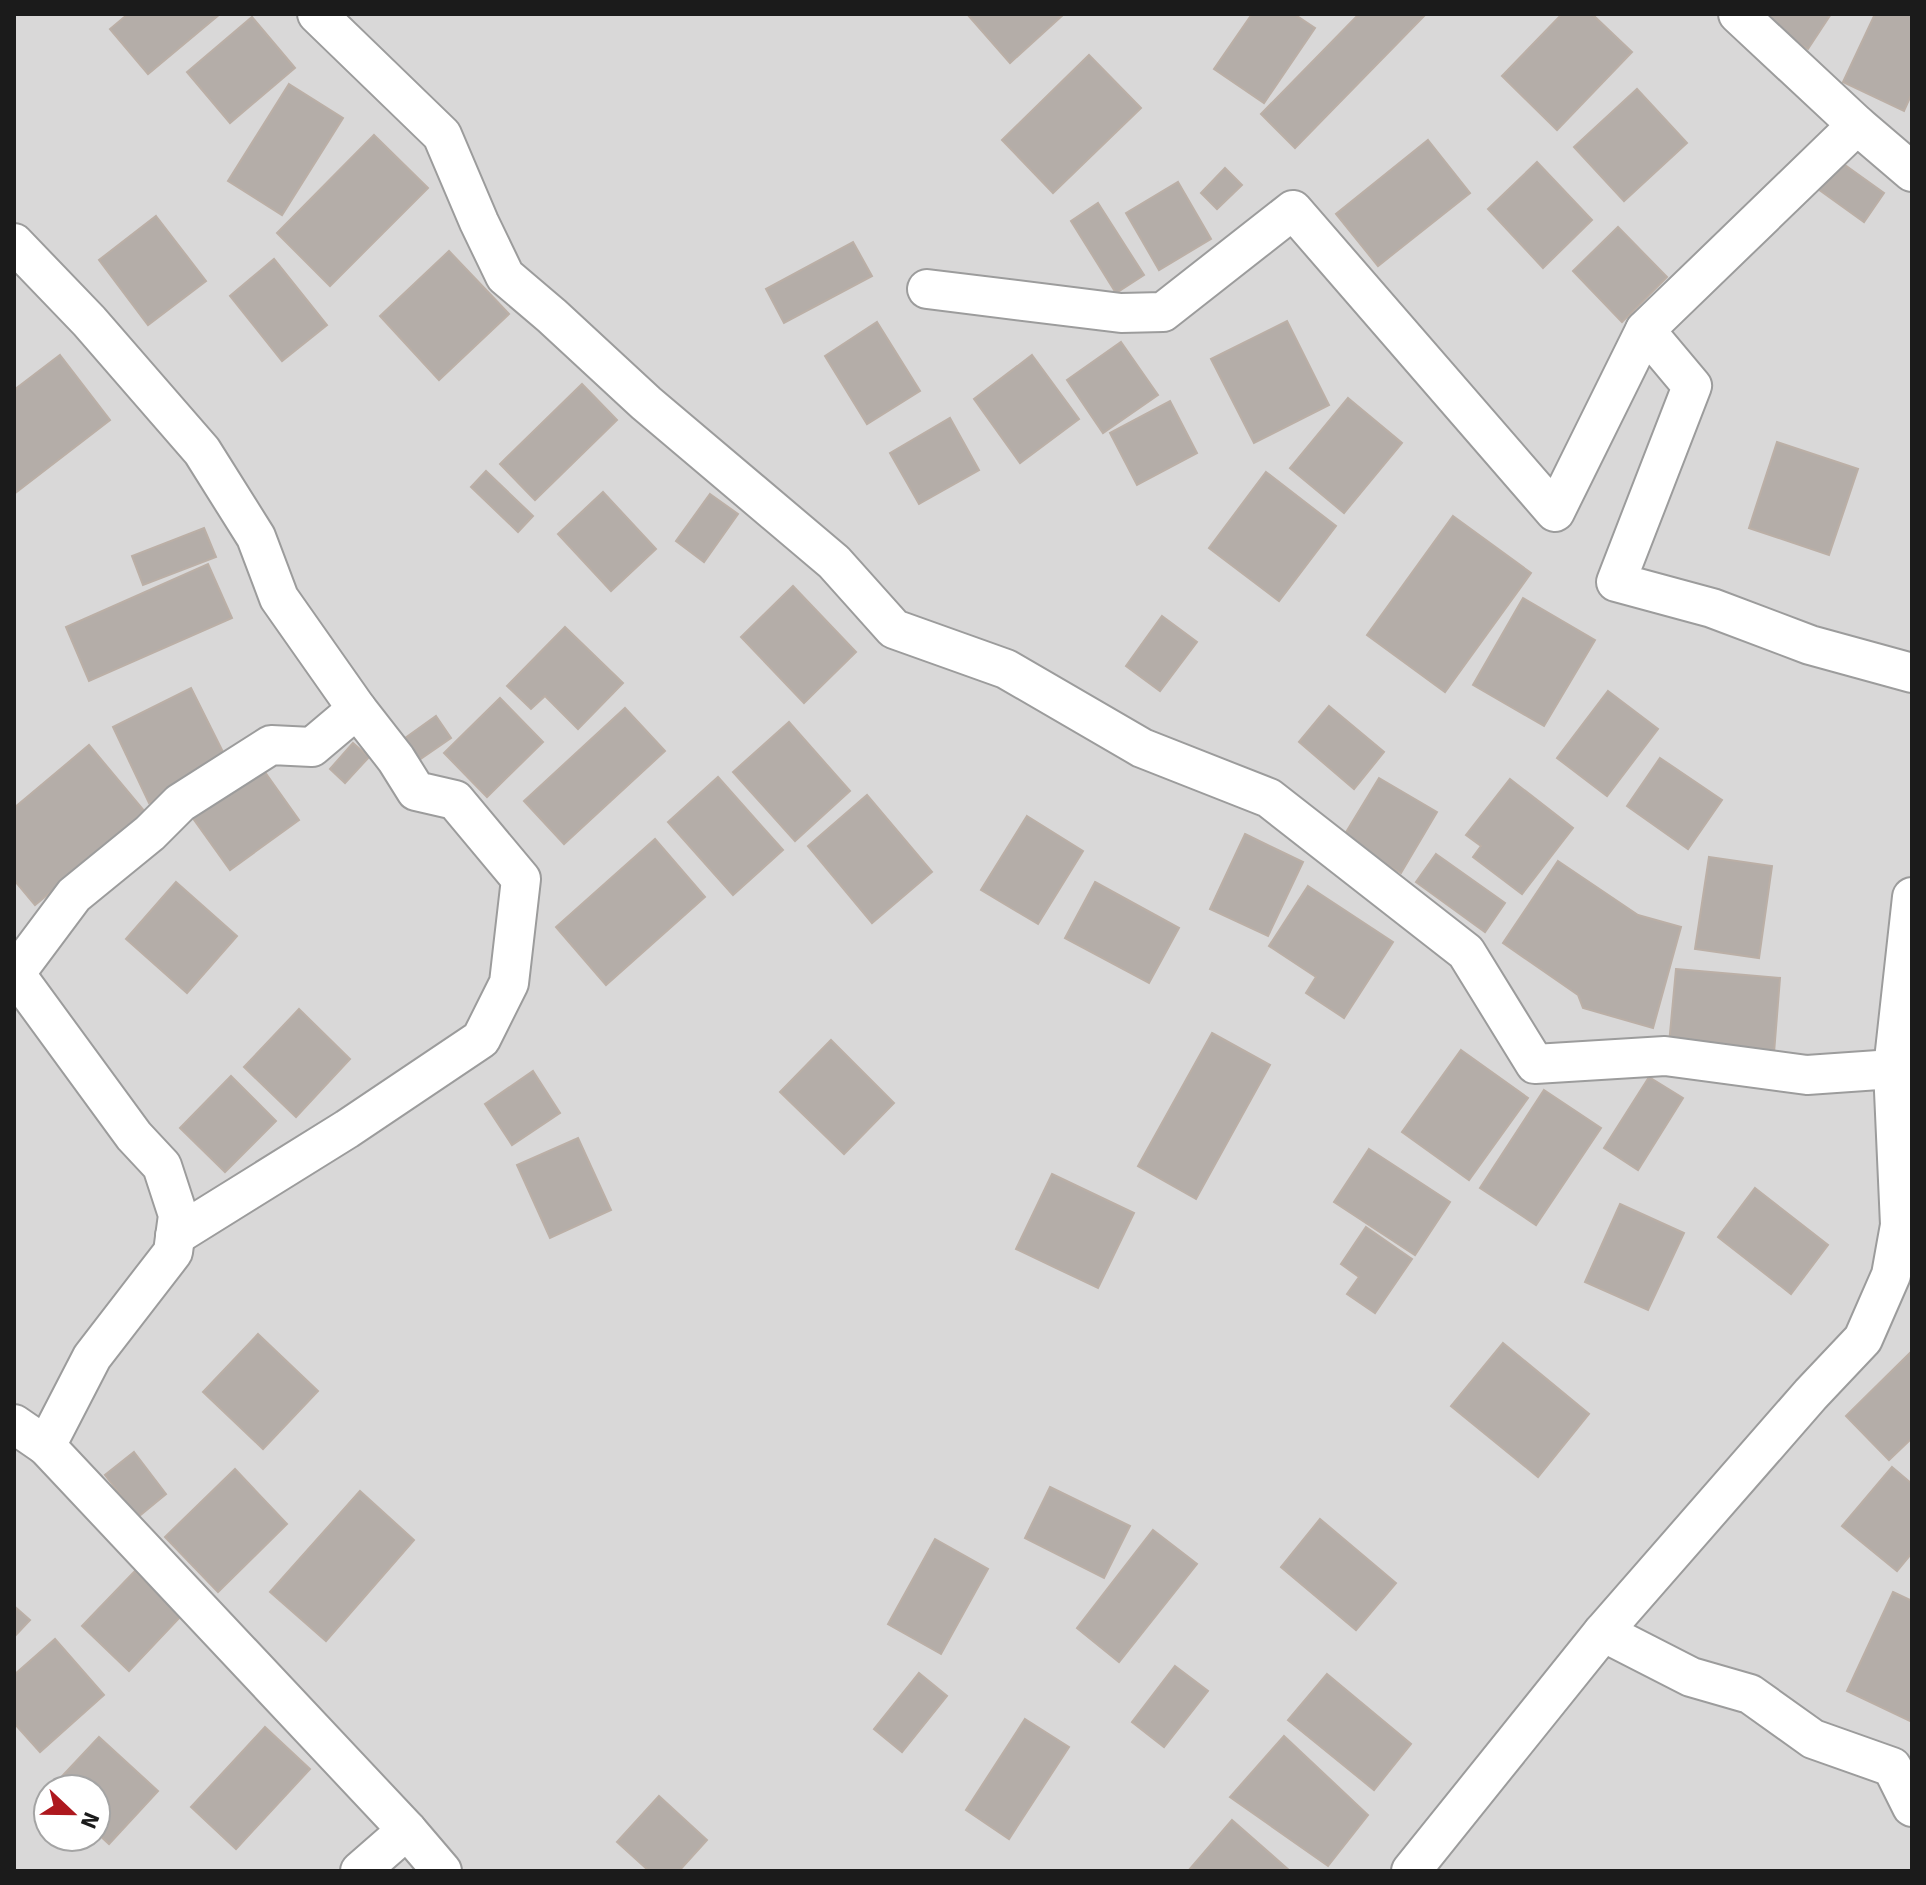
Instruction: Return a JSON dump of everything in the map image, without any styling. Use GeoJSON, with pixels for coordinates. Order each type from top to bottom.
{"type":"FeatureCollection","features":[{"type":"Feature","properties":{"kind":"street"},"geometry":{"type":"LineString","coordinates":[[317,14],[442,135],[505,276],[646,403],[834,562],[894,629],[1006,669],[1142,748],[1269,798],[1466,952],[1535,1064],[1665,1056],[1807,1075],[1893,1069]]}},
{"type":"Feature","properties":{"kind":"street"},"geometry":{"type":"LineString","coordinates":[[1738,14],[1912,172]]}},
{"type":"Feature","properties":{"kind":"street"},"geometry":{"type":"LineString","coordinates":[[927,289],[1121,313],[1163,312],[1293,210],[1555,512],[1645,330],[1857,125]]}},
{"type":"Feature","properties":{"kind":"street"},"geometry":{"type":"LineString","coordinates":[[14,243],[89,321],[202,451],[256,537],[279,598],[416,791],[455,800],[521,879],[509,983],[481,1039],[347,1129],[175,1236]]}},
{"type":"Feature","properties":{"kind":"street"},"geometry":{"type":"LineString","coordinates":[[1645,330],[1692,386],[1616,582],[1712,608],[1810,645],[1912,673]]}},
{"type":"Feature","properties":{"kind":"street"},"geometry":{"type":"LineString","coordinates":[[46,1446],[92,1357],[173,1252],[178,1215],[162,1166],[134,1136],[15,973],[74,895],[150,833],[180,803],[271,745],[312,747],[357,709]]}},
{"type":"Feature","properties":{"kind":"street"},"geometry":{"type":"LineString","coordinates":[[1863,1339],[1891,1275],[1900,1225],[1893,1069],[1912,897]]}},
{"type":"Feature","properties":{"kind":"street"},"geometry":{"type":"LineString","coordinates":[[1411,1871],[1603,1632],[1811,1394],[1912,1289]]}},
{"type":"Feature","properties":{"kind":"street"},"geometry":{"type":"LineString","coordinates":[[14,1424],[46,1446],[442,1871]]}},
{"type":"Feature","properties":{"kind":"street"},"geometry":{"type":"LineString","coordinates":[[1603,1632],[1691,1677],[1750,1694],[1813,1739],[1892,1767],[1912,1807]]}},
{"type":"Feature","properties":{"kind":"street"},"geometry":{"type":"LineString","coordinates":[[360,1871],[407,1830]]}},
{"type":"Feature","properties":{"kind":"shaded area"},"geometry":{"type":"Polygon","coordinates":[[[14,14],[1912,14],[1912,1871],[14,1871],[14,14]]]}},
{"type":"Feature","properties":{"kind":"building"},"geometry":{"type":"Polygon","coordinates":[[[128,14],[220,14],[148,74],[110,29],[128,14]]]}},
{"type":"Feature","properties":{"kind":"building"},"geometry":{"type":"Polygon","coordinates":[[[967,14],[1064,14],[1010,63],[967,14]]]}},
{"type":"Feature","properties":{"kind":"building"},"geometry":{"type":"Polygon","coordinates":[[[1252,14],[1294,14],[1315,28],[1264,103],[1214,69],[1252,14]]]}},
{"type":"Feature","properties":{"kind":"building"},"geometry":{"type":"Polygon","coordinates":[[[1359,14],[1426,14],[1295,148],[1261,114],[1359,14]]]}},
{"type":"Feature","properties":{"kind":"building"},"geometry":{"type":"Polygon","coordinates":[[[1562,14],[1592,14],[1632,52],[1557,130],[1502,76],[1562,14]]]}},
{"type":"Feature","properties":{"kind":"building"},"geometry":{"type":"Polygon","coordinates":[[[1773,14],[1831,14],[1808,49],[1767,23],[1773,14]]]}},
{"type":"Feature","properties":{"kind":"building"},"geometry":{"type":"Polygon","coordinates":[[[1875,14],[1912,14],[1912,93],[1904,111],[1843,82],[1875,14]]]}},
{"type":"Feature","properties":{"kind":"building"},"geometry":{"type":"Polygon","coordinates":[[[252,17],[295,68],[230,123],[187,72],[252,17]]]}},
{"type":"Feature","properties":{"kind":"building"},"geometry":{"type":"Polygon","coordinates":[[[1089,55],[1141,108],[1053,193],[1002,140],[1089,55]]]}},
{"type":"Feature","properties":{"kind":"building"},"geometry":{"type":"Polygon","coordinates":[[[289,84],[343,118],[282,215],[228,181],[289,84]]]}},
{"type":"Feature","properties":{"kind":"building"},"geometry":{"type":"Polygon","coordinates":[[[1637,89],[1687,143],[1624,201],[1574,147],[1637,89]]]}},
{"type":"Feature","properties":{"kind":"building"},"geometry":{"type":"Polygon","coordinates":[[[374,135],[428,188],[330,286],[277,233],[374,135]]]}},
{"type":"Feature","properties":{"kind":"building"},"geometry":{"type":"Polygon","coordinates":[[[1428,140],[1470,193],[1378,266],[1336,214],[1428,140]]]}},
{"type":"Feature","properties":{"kind":"building"},"geometry":{"type":"Polygon","coordinates":[[[1838,160],[1884,193],[1864,222],[1818,189],[1838,160]]]}},
{"type":"Feature","properties":{"kind":"building"},"geometry":{"type":"Polygon","coordinates":[[[1537,162],[1592,220],[1543,268],[1488,209],[1537,162]]]}},
{"type":"Feature","properties":{"kind":"building"},"geometry":{"type":"Polygon","coordinates":[[[1225,168],[1242,185],[1217,209],[1201,193],[1225,168]]]}},
{"type":"Feature","properties":{"kind":"building"},"geometry":{"type":"Polygon","coordinates":[[[1178,182],[1211,239],[1159,270],[1126,213],[1178,182]]]}},
{"type":"Feature","properties":{"kind":"building"},"geometry":{"type":"Polygon","coordinates":[[[1098,203],[1144,275],[1116,293],[1071,221],[1098,203]]]}},
{"type":"Feature","properties":{"kind":"building"},"geometry":{"type":"Polygon","coordinates":[[[156,216],[206,281],[148,325],[99,260],[156,216]]]}},
{"type":"Feature","properties":{"kind":"building"},"geometry":{"type":"Polygon","coordinates":[[[1618,227],[1667,277],[1622,322],[1573,271],[1618,227]]]}},
{"type":"Feature","properties":{"kind":"building"},"geometry":{"type":"Polygon","coordinates":[[[853,242],[872,276],[784,323],[766,289],[853,242]]]}},
{"type":"Feature","properties":{"kind":"building"},"geometry":{"type":"Polygon","coordinates":[[[449,251],[509,314],[439,380],[380,316],[449,251]]]}},
{"type":"Feature","properties":{"kind":"building"},"geometry":{"type":"Polygon","coordinates":[[[274,259],[327,325],[282,361],[230,296],[274,259]]]}},
{"type":"Feature","properties":{"kind":"building"},"geometry":{"type":"Polygon","coordinates":[[[1287,321],[1329,405],[1254,443],[1211,359],[1287,321]]]}},
{"type":"Feature","properties":{"kind":"building"},"geometry":{"type":"Polygon","coordinates":[[[877,322],[920,391],[867,424],[825,356],[877,322]]]}},
{"type":"Feature","properties":{"kind":"building"},"geometry":{"type":"Polygon","coordinates":[[[1121,342],[1158,395],[1103,433],[1067,380],[1121,342]]]}},
{"type":"Feature","properties":{"kind":"building"},"geometry":{"type":"Polygon","coordinates":[[[60,355],[110,420],[14,494],[14,390],[60,355]]]}},
{"type":"Feature","properties":{"kind":"building"},"geometry":{"type":"Polygon","coordinates":[[[1032,355],[1079,419],[1020,463],[974,399],[1032,355]]]}},
{"type":"Feature","properties":{"kind":"building"},"geometry":{"type":"Polygon","coordinates":[[[582,384],[617,420],[535,500],[500,464],[582,384]]]}},
{"type":"Feature","properties":{"kind":"building"},"geometry":{"type":"Polygon","coordinates":[[[1348,398],[1402,443],[1344,513],[1290,468],[1348,398]]]}},
{"type":"Feature","properties":{"kind":"building"},"geometry":{"type":"Polygon","coordinates":[[[1170,401],[1197,453],[1137,485],[1110,433],[1170,401]]]}},
{"type":"Feature","properties":{"kind":"building"},"geometry":{"type":"Polygon","coordinates":[[[950,418],[979,470],[919,504],[890,453],[950,418]]]}},
{"type":"Feature","properties":{"kind":"building"},"geometry":{"type":"Polygon","coordinates":[[[1777,442],[1858,469],[1829,555],[1749,528],[1777,442]]]}},
{"type":"Feature","properties":{"kind":"building"},"geometry":{"type":"Polygon","coordinates":[[[486,471],[533,516],[518,532],[471,487],[486,471]]]}},
{"type":"Feature","properties":{"kind":"building"},"geometry":{"type":"Polygon","coordinates":[[[1266,472],[1336,526],[1279,601],[1209,548],[1266,472]]]}},
{"type":"Feature","properties":{"kind":"building"},"geometry":{"type":"Polygon","coordinates":[[[603,492],[656,549],[611,591],[558,534],[603,492]]]}},
{"type":"Feature","properties":{"kind":"building"},"geometry":{"type":"Polygon","coordinates":[[[710,494],[738,514],[704,562],[676,541],[710,494]]]}},
{"type":"Feature","properties":{"kind":"building"},"geometry":{"type":"Polygon","coordinates":[[[1453,516],[1531,573],[1445,692],[1367,635],[1453,516]]]}},
{"type":"Feature","properties":{"kind":"building"},"geometry":{"type":"Polygon","coordinates":[[[204,528],[216,557],[143,585],[132,556],[204,528]]]}},
{"type":"Feature","properties":{"kind":"building"},"geometry":{"type":"Polygon","coordinates":[[[208,564],[232,618],[89,681],[66,627],[208,564]]]}},
{"type":"Feature","properties":{"kind":"building"},"geometry":{"type":"Polygon","coordinates":[[[793,586],[856,652],[804,703],[741,637],[793,586]]]}},
{"type":"Feature","properties":{"kind":"building"},"geometry":{"type":"Polygon","coordinates":[[[1523,598],[1595,640],[1544,726],[1473,685],[1523,598]]]}},
{"type":"Feature","properties":{"kind":"building"},"geometry":{"type":"Polygon","coordinates":[[[1162,616],[1197,642],[1160,691],[1126,666],[1162,616]]]}},
{"type":"Feature","properties":{"kind":"building"},"geometry":{"type":"Polygon","coordinates":[[[565,627],[623,683],[578,729],[545,696],[531,709],[507,686],[565,627]]]}},
{"type":"Feature","properties":{"kind":"building"},"geometry":{"type":"Polygon","coordinates":[[[191,688],[229,764],[149,803],[113,727],[191,688]]]}},
{"type":"Feature","properties":{"kind":"building"},"geometry":{"type":"Polygon","coordinates":[[[1608,691],[1658,729],[1607,796],[1557,758],[1608,691]]]}},
{"type":"Feature","properties":{"kind":"building"},"geometry":{"type":"Polygon","coordinates":[[[500,698],[543,742],[487,797],[444,753],[500,698]]]}},
{"type":"Feature","properties":{"kind":"building"},"geometry":{"type":"Polygon","coordinates":[[[1329,706],[1384,752],[1354,789],[1299,742],[1329,706]]]}},
{"type":"Feature","properties":{"kind":"building"},"geometry":{"type":"Polygon","coordinates":[[[625,708],[665,751],[564,844],[524,801],[625,708]]]}},
{"type":"Feature","properties":{"kind":"building"},"geometry":{"type":"Polygon","coordinates":[[[436,716],[451,738],[416,762],[401,741],[436,716]]]}},
{"type":"Feature","properties":{"kind":"building"},"geometry":{"type":"Polygon","coordinates":[[[789,722],[850,791],[795,841],[733,772],[789,722]]]}},
{"type":"Feature","properties":{"kind":"building"},"geometry":{"type":"Polygon","coordinates":[[[353,743],[369,757],[345,783],[330,769],[353,743]]]}},
{"type":"Feature","properties":{"kind":"building"},"geometry":{"type":"Polygon","coordinates":[[[89,745],[146,813],[35,905],[14,880],[14,808],[89,745]]]}},
{"type":"Feature","properties":{"kind":"building"},"geometry":{"type":"Polygon","coordinates":[[[1660,758],[1722,800],[1688,849],[1627,806],[1660,758]]]}},
{"type":"Feature","properties":{"kind":"building"},"geometry":{"type":"Polygon","coordinates":[[[257,761],[299,820],[230,870],[187,810],[257,761]]]}},
{"type":"Feature","properties":{"kind":"building"},"geometry":{"type":"Polygon","coordinates":[[[718,777],[783,850],[733,895],[668,822],[718,777]]]}},
{"type":"Feature","properties":{"kind":"building"},"geometry":{"type":"Polygon","coordinates":[[[1379,778],[1437,812],[1401,873],[1342,839],[1379,778]]]}},
{"type":"Feature","properties":{"kind":"building"},"geometry":{"type":"Polygon","coordinates":[[[1510,779],[1573,828],[1522,894],[1473,857],[1481,846],[1466,835],[1510,779]]]}},
{"type":"Feature","properties":{"kind":"building"},"geometry":{"type":"Polygon","coordinates":[[[867,795],[932,872],[872,923],[808,846],[867,795]]]}},
{"type":"Feature","properties":{"kind":"building"},"geometry":{"type":"Polygon","coordinates":[[[1027,816],[1083,851],[1038,924],[981,890],[1027,816]]]}},
{"type":"Feature","properties":{"kind":"building"},"geometry":{"type":"Polygon","coordinates":[[[1245,834],[1303,862],[1268,936],[1210,909],[1245,834]]]}},
{"type":"Feature","properties":{"kind":"building"},"geometry":{"type":"Polygon","coordinates":[[[655,839],[705,897],[606,985],[556,927],[655,839]]]}},
{"type":"Feature","properties":{"kind":"building"},"geometry":{"type":"Polygon","coordinates":[[[1436,854],[1505,903],[1485,932],[1416,882],[1436,854]]]}},
{"type":"Feature","properties":{"kind":"building"},"geometry":{"type":"Polygon","coordinates":[[[1709,857],[1772,866],[1759,958],[1695,949],[1709,857]]]}},
{"type":"Feature","properties":{"kind":"building"},"geometry":{"type":"Polygon","coordinates":[[[1558,861],[1638,915],[1681,927],[1653,1028],[1583,1008],[1578,995],[1503,943],[1558,861]]]}},
{"type":"Feature","properties":{"kind":"building"},"geometry":{"type":"Polygon","coordinates":[[[176,882],[237,936],[187,993],[126,939],[176,882]]]}},
{"type":"Feature","properties":{"kind":"building"},"geometry":{"type":"Polygon","coordinates":[[[1095,882],[1179,928],[1149,983],[1065,938],[1095,882]]]}},
{"type":"Feature","properties":{"kind":"building"},"geometry":{"type":"Polygon","coordinates":[[[1308,886],[1393,942],[1344,1018],[1306,993],[1316,977],[1269,946],[1308,886]]]}},
{"type":"Feature","properties":{"kind":"building"},"geometry":{"type":"Polygon","coordinates":[[[1676,969],[1780,978],[1774,1053],[1669,1044],[1676,969]]]}},
{"type":"Feature","properties":{"kind":"building"},"geometry":{"type":"Polygon","coordinates":[[[299,1009],[350,1059],[296,1117],[244,1067],[299,1009]]]}},
{"type":"Feature","properties":{"kind":"building"},"geometry":{"type":"Polygon","coordinates":[[[1212,1033],[1270,1065],[1196,1199],[1138,1166],[1212,1033]]]}},
{"type":"Feature","properties":{"kind":"building"},"geometry":{"type":"Polygon","coordinates":[[[831,1040],[894,1103],[844,1154],[780,1092],[831,1040]]]}},
{"type":"Feature","properties":{"kind":"building"},"geometry":{"type":"Polygon","coordinates":[[[1461,1050],[1528,1098],[1469,1180],[1402,1132],[1461,1050]]]}},
{"type":"Feature","properties":{"kind":"building"},"geometry":{"type":"Polygon","coordinates":[[[533,1071],[560,1113],[512,1145],[485,1104],[533,1071]]]}},
{"type":"Feature","properties":{"kind":"building"},"geometry":{"type":"Polygon","coordinates":[[[231,1076],[276,1121],[225,1172],[180,1128],[231,1076]]]}},
{"type":"Feature","properties":{"kind":"building"},"geometry":{"type":"Polygon","coordinates":[[[1649,1077],[1683,1098],[1638,1170],[1604,1148],[1649,1077]]]}},
{"type":"Feature","properties":{"kind":"building"},"geometry":{"type":"Polygon","coordinates":[[[1544,1090],[1601,1128],[1536,1225],[1480,1188],[1544,1090]]]}},
{"type":"Feature","properties":{"kind":"building"},"geometry":{"type":"Polygon","coordinates":[[[578,1138],[611,1210],[550,1238],[517,1165],[578,1138]]]}},
{"type":"Feature","properties":{"kind":"building"},"geometry":{"type":"Polygon","coordinates":[[[1369,1149],[1450,1202],[1415,1255],[1334,1202],[1369,1149]]]}},
{"type":"Feature","properties":{"kind":"building"},"geometry":{"type":"Polygon","coordinates":[[[1052,1174],[1134,1213],[1098,1288],[1016,1249],[1052,1174]]]}},
{"type":"Feature","properties":{"kind":"building"},"geometry":{"type":"Polygon","coordinates":[[[1755,1188],[1828,1245],[1791,1294],[1718,1237],[1755,1188]]]}},
{"type":"Feature","properties":{"kind":"building"},"geometry":{"type":"Polygon","coordinates":[[[1620,1204],[1684,1233],[1648,1310],[1585,1282],[1620,1204]]]}},
{"type":"Feature","properties":{"kind":"building"},"geometry":{"type":"Polygon","coordinates":[[[1366,1227],[1412,1259],[1375,1313],[1347,1294],[1359,1277],[1341,1264],[1366,1227]]]}},
{"type":"Feature","properties":{"kind":"building"},"geometry":{"type":"Polygon","coordinates":[[[258,1334],[318,1391],[263,1449],[203,1392],[258,1334]]]}},
{"type":"Feature","properties":{"kind":"building"},"geometry":{"type":"Polygon","coordinates":[[[1503,1343],[1589,1414],[1538,1477],[1451,1406],[1503,1343]]]}},
{"type":"Feature","properties":{"kind":"building"},"geometry":{"type":"Polygon","coordinates":[[[1912,1351],[1912,1438],[1889,1460],[1846,1416],[1912,1351]]]}},
{"type":"Feature","properties":{"kind":"building"},"geometry":{"type":"Polygon","coordinates":[[[134,1452],[166,1494],[138,1517],[105,1475],[134,1452]]]}},
{"type":"Feature","properties":{"kind":"building"},"geometry":{"type":"Polygon","coordinates":[[[1892,1467],[1912,1484],[1912,1553],[1897,1571],[1842,1526],[1892,1467]]]}},
{"type":"Feature","properties":{"kind":"building"},"geometry":{"type":"Polygon","coordinates":[[[235,1469],[287,1524],[218,1592],[165,1537],[235,1469]]]}},
{"type":"Feature","properties":{"kind":"building"},"geometry":{"type":"Polygon","coordinates":[[[1050,1487],[1130,1526],[1104,1578],[1025,1538],[1050,1487]]]}},
{"type":"Feature","properties":{"kind":"building"},"geometry":{"type":"Polygon","coordinates":[[[360,1491],[414,1540],[326,1641],[270,1592],[360,1491]]]}},
{"type":"Feature","properties":{"kind":"building"},"geometry":{"type":"Polygon","coordinates":[[[1320,1519],[1396,1583],[1356,1630],[1281,1567],[1320,1519]]]}},
{"type":"Feature","properties":{"kind":"building"},"geometry":{"type":"Polygon","coordinates":[[[1153,1530],[1197,1564],[1119,1662],[1077,1628],[1153,1530]]]}},
{"type":"Feature","properties":{"kind":"building"},"geometry":{"type":"Polygon","coordinates":[[[935,1539],[988,1569],[941,1654],[888,1624],[935,1539]]]}},
{"type":"Feature","properties":{"kind":"building"},"geometry":{"type":"Polygon","coordinates":[[[135,1571],[181,1616],[129,1671],[82,1626],[135,1571]]]}},
{"type":"Feature","properties":{"kind":"building"},"geometry":{"type":"Polygon","coordinates":[[[1893,1592],[1912,1601],[1912,1722],[1847,1691],[1893,1592]]]}},
{"type":"Feature","properties":{"kind":"building"},"geometry":{"type":"Polygon","coordinates":[[[14,1606],[30,1620],[14,1637],[14,1606]]]}},
{"type":"Feature","properties":{"kind":"building"},"geometry":{"type":"Polygon","coordinates":[[[55,1639],[104,1695],[40,1752],[14,1723],[14,1675],[55,1639]]]}},
{"type":"Feature","properties":{"kind":"building"},"geometry":{"type":"Polygon","coordinates":[[[1175,1666],[1208,1691],[1164,1747],[1132,1722],[1175,1666]]]}},
{"type":"Feature","properties":{"kind":"building"},"geometry":{"type":"Polygon","coordinates":[[[919,1673],[947,1696],[902,1752],[874,1729],[919,1673]]]}},
{"type":"Feature","properties":{"kind":"building"},"geometry":{"type":"Polygon","coordinates":[[[1327,1674],[1411,1744],[1374,1790],[1288,1720],[1327,1674]]]}},
{"type":"Feature","properties":{"kind":"building"},"geometry":{"type":"Polygon","coordinates":[[[1025,1719],[1069,1747],[1009,1839],[966,1810],[1025,1719]]]}},
{"type":"Feature","properties":{"kind":"building"},"geometry":{"type":"Polygon","coordinates":[[[265,1727],[310,1769],[236,1849],[191,1807],[265,1727]]]}},
{"type":"Feature","properties":{"kind":"building"},"geometry":{"type":"Polygon","coordinates":[[[1284,1736],[1368,1815],[1328,1866],[1230,1797],[1284,1736]]]}},
{"type":"Feature","properties":{"kind":"building"},"geometry":{"type":"Polygon","coordinates":[[[99,1737],[158,1791],[112,1841],[112,1773],[65,1773],[99,1737]]]}},
{"type":"Feature","properties":{"kind":"building"},"geometry":{"type":"Polygon","coordinates":[[[659,1796],[707,1840],[679,1871],[649,1871],[617,1842],[659,1796]]]}},
{"type":"Feature","properties":{"kind":"building"},"geometry":{"type":"Polygon","coordinates":[[[1232,1820],[1290,1871],[1189,1870],[1232,1820]]]}}]}
